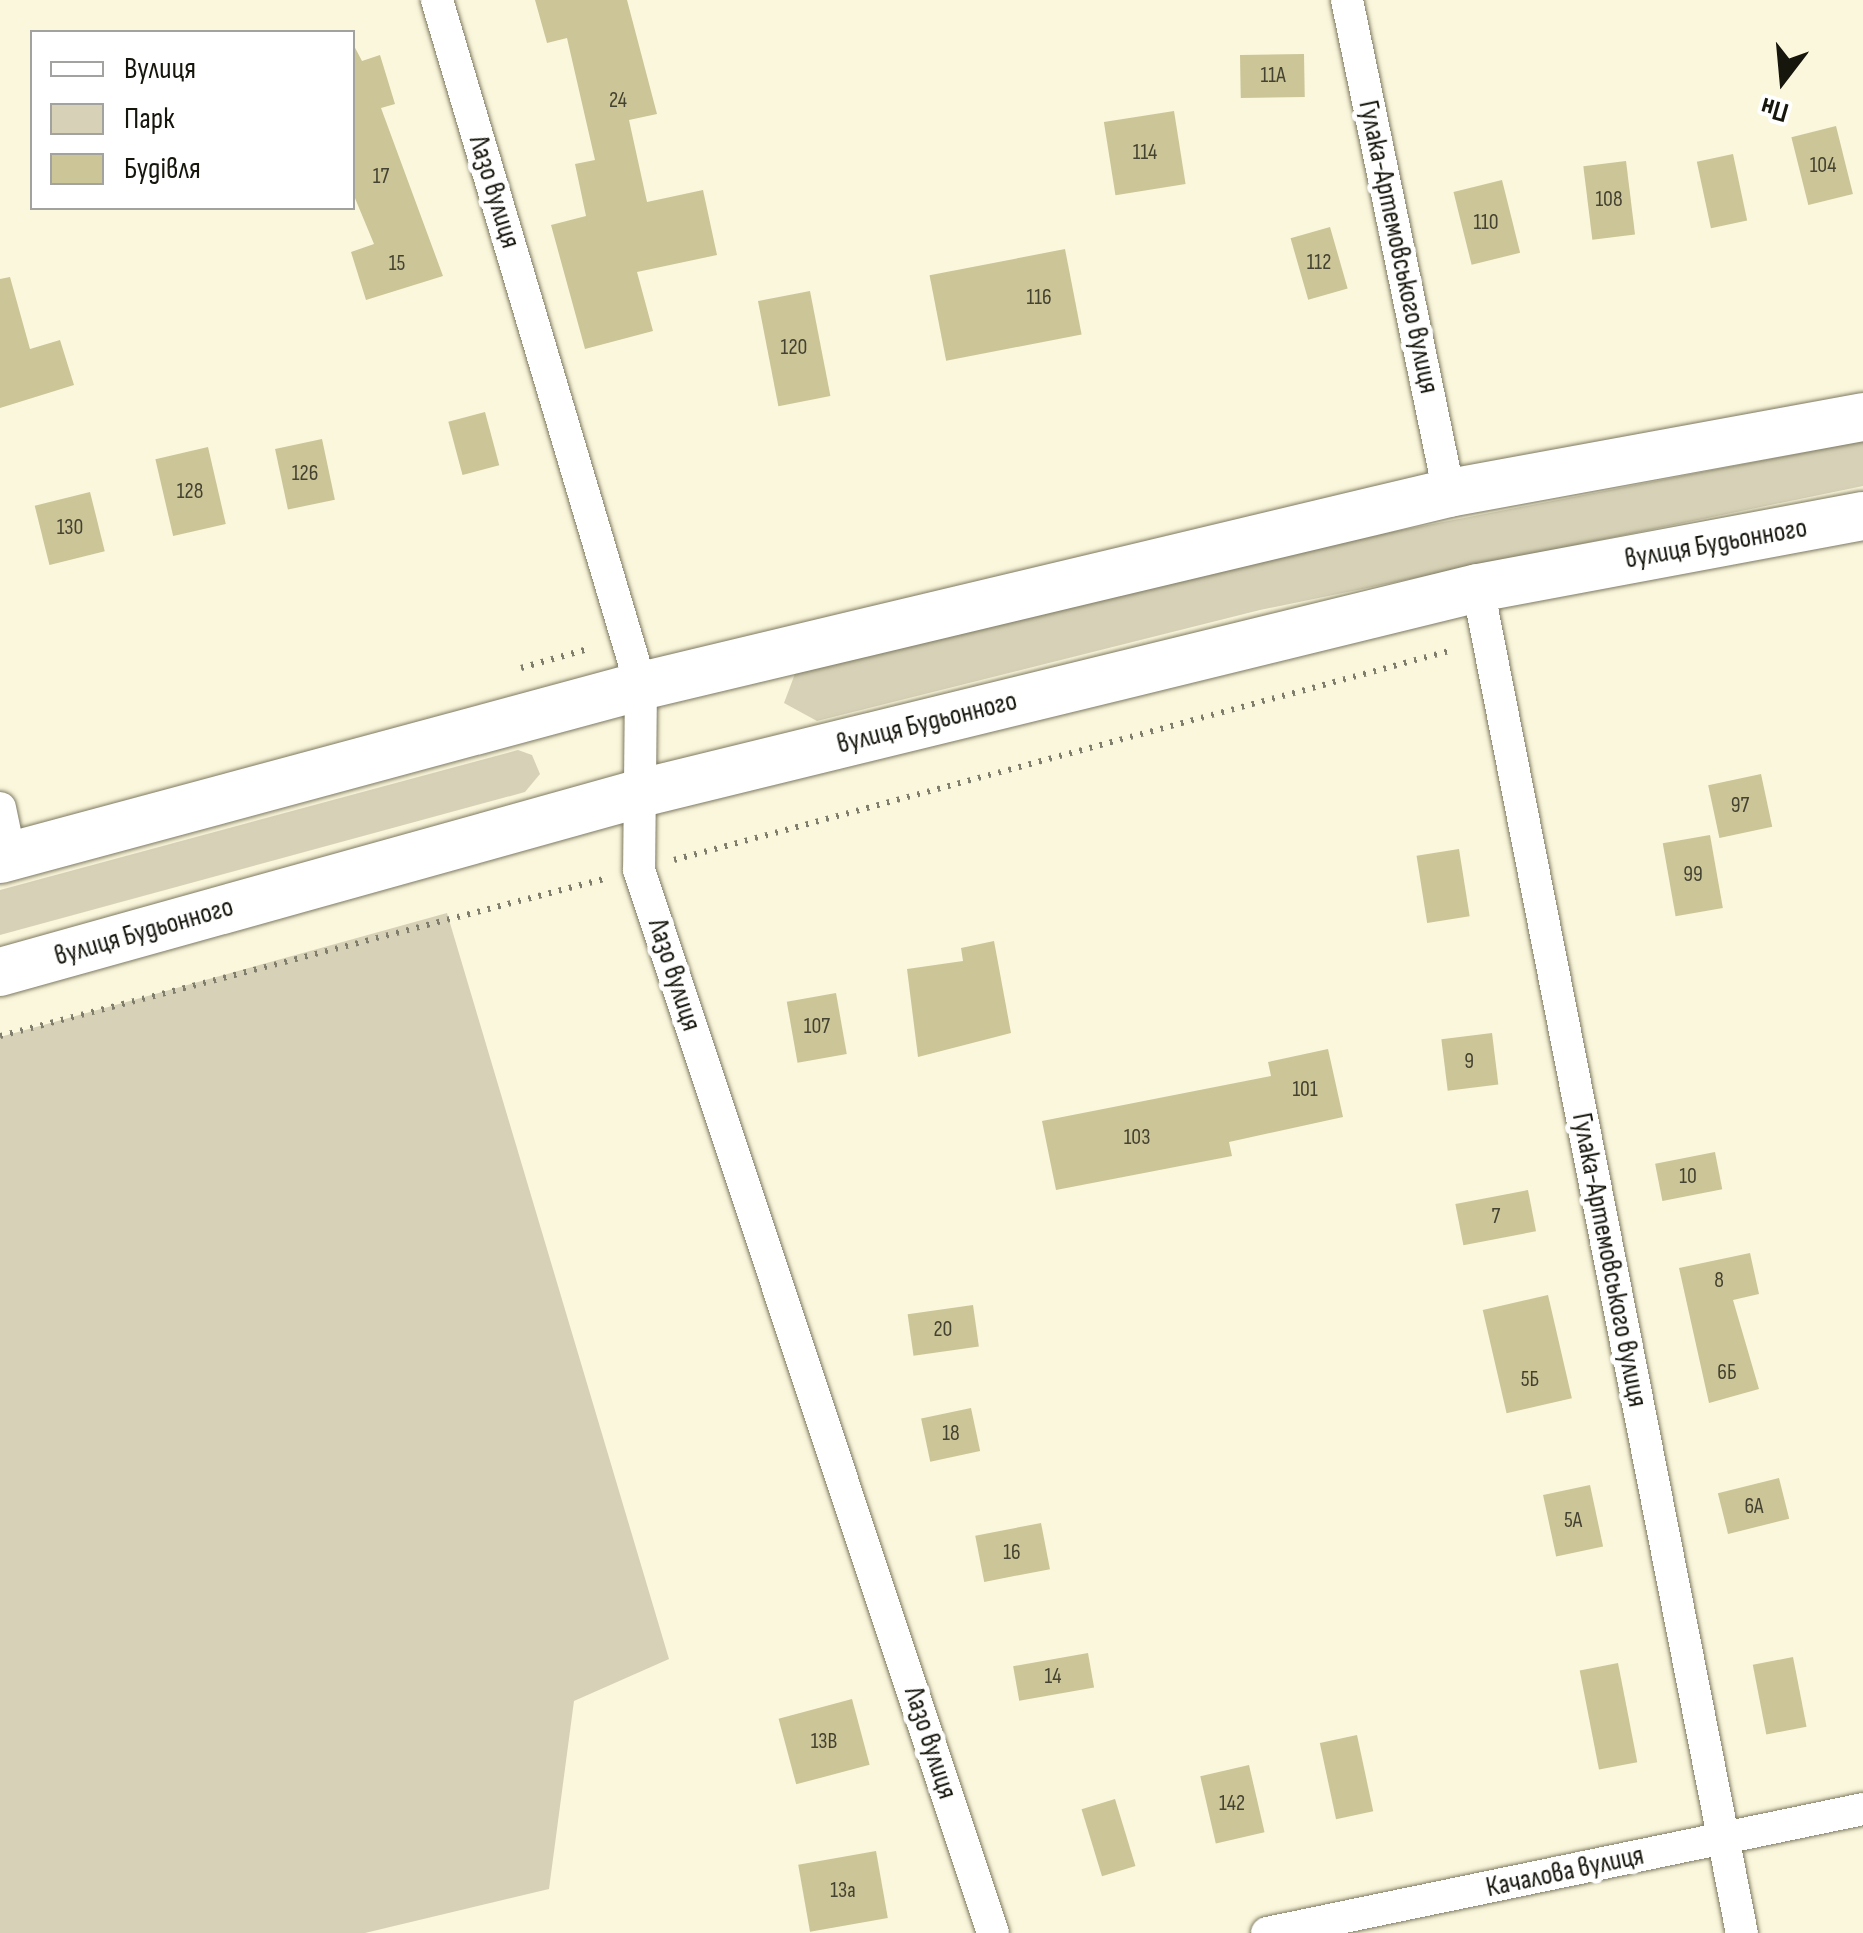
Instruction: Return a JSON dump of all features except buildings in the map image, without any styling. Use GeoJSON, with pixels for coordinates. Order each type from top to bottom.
{"type":"FeatureCollection","features":[{"type":"Feature","properties":{"kind":"main road"},"geometry":{"type":"LineString","coordinates":[[5,857],[641,686],[1449,494],[1863,417]]}},
{"type":"Feature","properties":{"kind":"main road","name":"вулиця Будьонного"},"geometry":{"type":"LineString","coordinates":[[0,972],[645,792],[1478,588],[1863,516]]}},
{"type":"Feature","properties":{"kind":"street","name":"Лазо вулиця"},"geometry":{"type":"LineString","coordinates":[[437,0],[641,686],[645,792],[639,870],[993,1933]]}},
{"type":"Feature","properties":{"kind":"street","name":"Гулака-Артемовського вулиця"},"geometry":{"type":"LineString","coordinates":[[1347,0],[1449,494]]}},
{"type":"Feature","properties":{"kind":"street","name":"Гулака-Артемовського вулиця"},"geometry":{"type":"LineString","coordinates":[[1478,588],[1742,1933]]}},
{"type":"Feature","properties":{"kind":"street"},"geometry":{"type":"LineString","coordinates":[[0,808],[5,857]]}},
{"type":"Feature","properties":{"kind":"street","name":"Качалова вулиця"},"geometry":{"type":"LineString","coordinates":[[1267,1933],[1863,1809]]}},
{"type":"Feature","properties":{"kind":"path"},"geometry":{"type":"LineString","coordinates":[[0,1036],[639,870],[1488,641]]}},
{"type":"Feature","properties":{"kind":"green space"},"geometry":{"type":"Polygon","coordinates":[[[1863,441],[1863,486],[1260,610],[817,721],[784,703],[796,671],[1355,539],[1863,441]]]}},
{"type":"Feature","properties":{"kind":"green space"},"geometry":{"type":"Polygon","coordinates":[[[518,750],[532,755],[540,774],[525,792],[0,935],[0,890],[518,750]]]}},
{"type":"Feature","properties":{"kind":"green space"},"geometry":{"type":"Polygon","coordinates":[[[447,913],[669,1659],[574,1701],[549,1889],[365,1933],[0,1933],[0,1037],[447,913]]]}}]}
